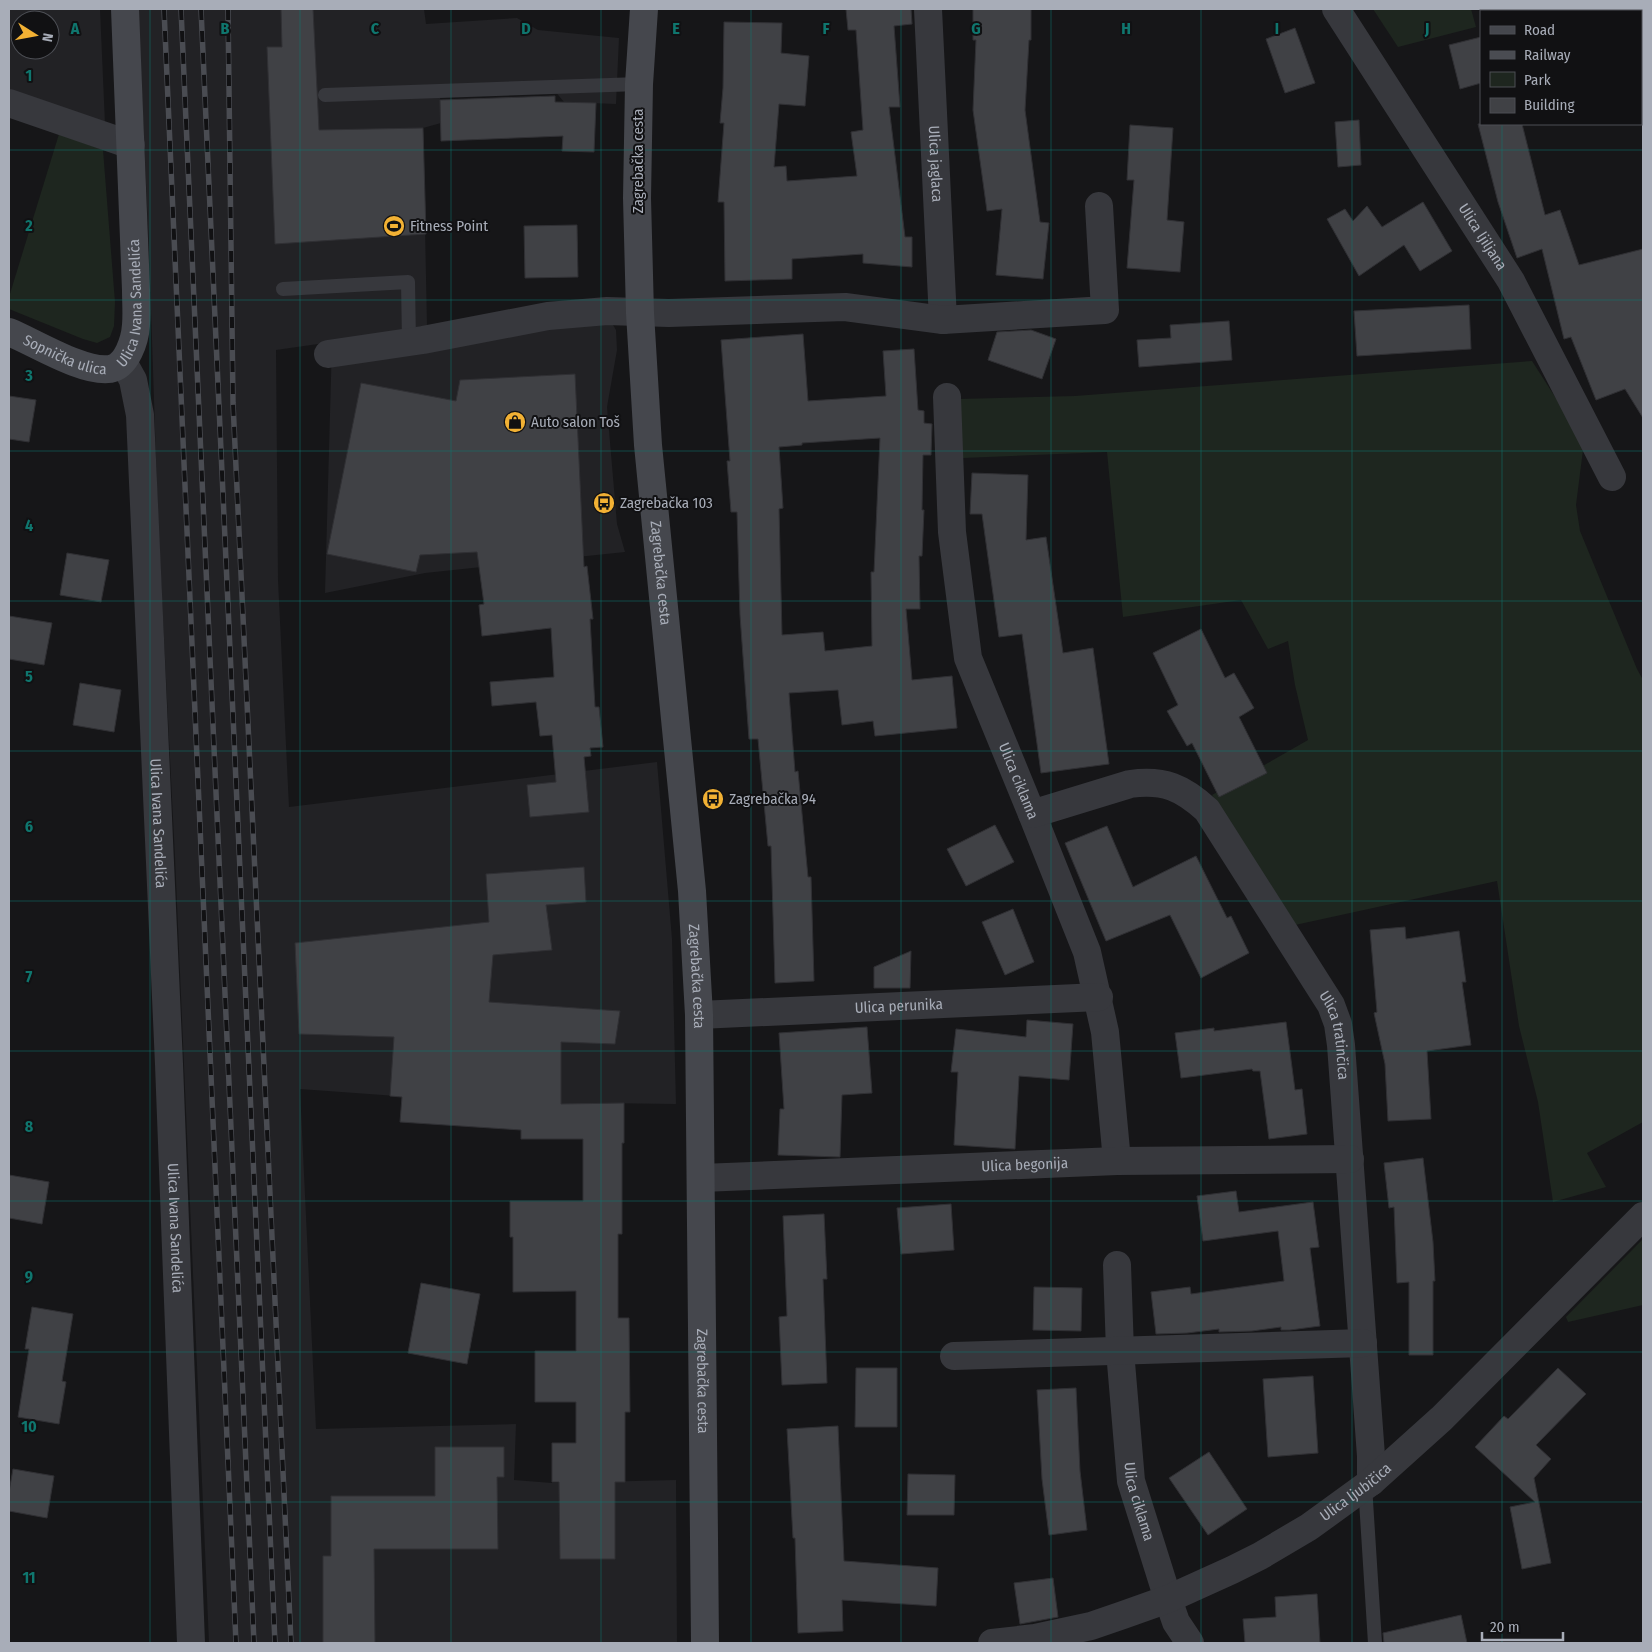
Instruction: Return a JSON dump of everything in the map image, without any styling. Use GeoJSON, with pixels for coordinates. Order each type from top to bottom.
{"type":"FeatureCollection","features":[{"type":"Feature","properties":{"kind":"main road","name":"Ulica Ivana Sandelića"},"geometry":{"type":"LineString","coordinates":[[123,362],[131,346],[136,327],[131,145],[124,9]]}},
{"type":"Feature","properties":{"kind":"main road","name":"Zagrebačka cesta"},"geometry":{"type":"LineString","coordinates":[[644,9],[639,84],[637,198],[640,313],[648,444],[692,891],[699,1015],[705,1643]]}},
{"type":"Feature","properties":{"kind":"main road","name":"Sopnička ulica"},"geometry":{"type":"LineString","coordinates":[[9,332],[75,362],[95,368],[111,369],[123,362]]}},
{"type":"Feature","properties":{"kind":"street","name":"Ulica jaglaca"},"geometry":{"type":"LineString","coordinates":[[928,9],[943,320]]}},
{"type":"Feature","properties":{"kind":"street","name":"Ulica ljiljana"},"geometry":{"type":"LineString","coordinates":[[1336,9],[1511,281],[1612,477]]}},
{"type":"Feature","properties":{"kind":"street"},"geometry":{"type":"LineString","coordinates":[[9,103],[131,145]]}},
{"type":"Feature","properties":{"kind":"street"},"geometry":{"type":"LineString","coordinates":[[328,354],[409,342],[548,316],[607,311],[640,313],[845,308],[943,320],[1105,310],[1099,206]]}},
{"type":"Feature","properties":{"kind":"street","name":"Ulica Ivana Sandelića"},"geometry":{"type":"LineString","coordinates":[[123,362],[133,380],[140,416],[169,1054],[191,1643]]}},
{"type":"Feature","properties":{"kind":"street","name":"Ulica ciklama"},"geometry":{"type":"LineString","coordinates":[[947,396],[952,532],[968,658],[1087,952],[1099,997],[1105,1032],[1117,1161]]}},
{"type":"Feature","properties":{"kind":"street","name":"Ulica tratinčica"},"geometry":{"type":"LineString","coordinates":[[1032,814],[1130,784],[1144,782],[1159,783],[1191,795],[1208,810],[1331,1005],[1338,1024],[1341,1045],[1350,1159],[1371,1456],[1368,1484]]}},
{"type":"Feature","properties":{"kind":"street","name":"Ulica perunika"},"geometry":{"type":"LineString","coordinates":[[699,1015],[1099,997]]}},
{"type":"Feature","properties":{"kind":"street","name":"Ulica begonija"},"geometry":{"type":"LineString","coordinates":[[701,1178],[1117,1161],[1350,1159]]}},
{"type":"Feature","properties":{"kind":"street","name":"Ulica ljubičica"},"geometry":{"type":"LineString","coordinates":[[992,1643],[1035,1638],[1091,1626],[1168,1598],[1232,1570],[1309,1527],[1368,1484],[1454,1406],[1643,1216]]}},
{"type":"Feature","properties":{"kind":"street","name":"Ulica ciklama"},"geometry":{"type":"LineString","coordinates":[[1117,1265],[1120,1351],[1131,1481],[1176,1622],[1190,1643]]}},
{"type":"Feature","properties":{"kind":"street"},"geometry":{"type":"LineString","coordinates":[[954,1356],[1363,1343]]}},
{"type":"Feature","properties":{"kind":"lane"},"geometry":{"type":"LineString","coordinates":[[325,95],[639,84]]}},
{"type":"Feature","properties":{"kind":"lane"},"geometry":{"type":"LineString","coordinates":[[283,289],[408,282],[409,342]]}},
{"type":"Feature","properties":{"kind":"lane"},"geometry":{"type":"LineString","coordinates":[[1368,1484],[1374,1643]]}},
{"type":"Feature","properties":{"kind":"shaded area"},"geometry":{"type":"Polygon","coordinates":[[[9,9],[100,9],[105,124],[9,89],[9,9]]]}},
{"type":"Feature","properties":{"kind":"shaded area"},"geometry":{"type":"Polygon","coordinates":[[[138,9],[424,9],[426,24],[517,18],[538,30],[619,38],[616,104],[564,102],[554,90],[440,95],[441,123],[423,128],[427,326],[610,320],[616,330],[617,350],[607,407],[617,524],[625,552],[425,573],[325,593],[332,342],[276,350],[278,580],[289,807],[657,762],[672,939],[676,1104],[600,1103],[561,1107],[300,1089],[316,1429],[516,1424],[514,1480],[552,1483],[676,1480],[677,1643],[209,1643],[175,857],[158,520],[149,249],[138,9]]]}},
{"type":"Feature","properties":{"kind":"green space"},"geometry":{"type":"Polygon","coordinates":[[[1373,9],[1471,9],[1476,27],[1398,47],[1373,9]]]}},
{"type":"Feature","properties":{"kind":"green space"},"geometry":{"type":"Polygon","coordinates":[[[59,134],[103,150],[115,302],[114,326],[110,337],[97,343],[9,309],[9,297],[59,134]]]}},
{"type":"Feature","properties":{"kind":"green space"},"geometry":{"type":"Polygon","coordinates":[[[1532,361],[1584,442],[1576,505],[1580,531],[1643,680],[1643,1122],[1587,1153],[1606,1187],[1553,1202],[1538,1102],[1519,1026],[1497,881],[1295,925],[1212,795],[1308,740],[1295,685],[1288,641],[1268,649],[1241,600],[1123,617],[1107,452],[963,458],[959,399],[1075,396],[1532,361]]]}},
{"type":"Feature","properties":{"kind":"green space"},"geometry":{"type":"Polygon","coordinates":[[[1643,1239],[1643,1305],[1568,1322],[1566,1317],[1643,1239]]]}},
{"type":"Feature","properties":{"kind":"building"},"geometry":{"type":"Polygon","coordinates":[[[281,9],[313,9],[319,130],[423,128],[426,234],[275,244],[267,47],[282,47],[281,9]]]}},
{"type":"Feature","properties":{"kind":"building"},"geometry":{"type":"Polygon","coordinates":[[[846,9],[911,9],[912,24],[894,26],[900,107],[889,107],[905,237],[912,237],[912,267],[863,263],[863,254],[792,259],[792,279],[725,281],[724,202],[718,202],[724,123],[720,123],[723,88],[724,22],[782,23],[781,53],[809,56],[805,106],[779,104],[774,167],[786,166],[787,181],[857,176],[851,132],[863,130],[856,30],[848,30],[846,9]]]}},
{"type":"Feature","properties":{"kind":"building"},"geometry":{"type":"Polygon","coordinates":[[[973,9],[1031,9],[1031,40],[1029,40],[1025,110],[1040,222],[1049,223],[1043,279],[996,275],[1002,209],[987,211],[973,110],[976,40],[973,40],[973,9]]]}},
{"type":"Feature","properties":{"kind":"building"},"geometry":{"type":"Polygon","coordinates":[[[1295,28],[1315,83],[1285,93],[1266,39],[1295,28]]]}},
{"type":"Feature","properties":{"kind":"building"},"geometry":{"type":"Polygon","coordinates":[[[1480,37],[1480,83],[1460,89],[1449,45],[1480,37]]]}},
{"type":"Feature","properties":{"kind":"building"},"geometry":{"type":"Polygon","coordinates":[[[555,96],[555,102],[596,103],[594,152],[562,151],[563,136],[441,141],[440,100],[555,96]]]}},
{"type":"Feature","properties":{"kind":"building"},"geometry":{"type":"Polygon","coordinates":[[[1359,120],[1361,165],[1338,167],[1335,122],[1359,120]]]}},
{"type":"Feature","properties":{"kind":"building"},"geometry":{"type":"Polygon","coordinates":[[[1478,124],[1522,125],[1545,215],[1560,210],[1579,265],[1643,249],[1643,418],[1625,389],[1596,400],[1571,337],[1564,339],[1542,249],[1517,258],[1498,202],[1478,124]]]}},
{"type":"Feature","properties":{"kind":"building"},"geometry":{"type":"Polygon","coordinates":[[[1130,125],[1173,128],[1167,220],[1184,222],[1180,272],[1127,268],[1134,180],[1127,180],[1130,125]]]}},
{"type":"Feature","properties":{"kind":"building"},"geometry":{"type":"Polygon","coordinates":[[[1423,202],[1452,251],[1420,271],[1404,245],[1359,276],[1327,219],[1345,209],[1353,221],[1367,206],[1382,227],[1423,202]]]}},
{"type":"Feature","properties":{"kind":"building"},"geometry":{"type":"Polygon","coordinates":[[[577,225],[578,277],[525,278],[524,226],[577,225]]]}},
{"type":"Feature","properties":{"kind":"building"},"geometry":{"type":"Polygon","coordinates":[[[1469,305],[1471,349],[1357,356],[1354,311],[1469,305]]]}},
{"type":"Feature","properties":{"kind":"building"},"geometry":{"type":"Polygon","coordinates":[[[1229,321],[1232,360],[1139,367],[1137,340],[1171,338],[1170,325],[1229,321]]]}},
{"type":"Feature","properties":{"kind":"building"},"geometry":{"type":"Polygon","coordinates":[[[1031,330],[1056,339],[1042,379],[988,360],[997,332],[1031,330]]]}},
{"type":"Feature","properties":{"kind":"building"},"geometry":{"type":"Polygon","coordinates":[[[803,334],[808,401],[886,396],[883,351],[914,349],[918,410],[924,411],[924,423],[932,424],[931,455],[923,455],[922,510],[924,510],[922,556],[919,556],[920,609],[906,609],[912,680],[952,676],[957,728],[875,736],[873,721],[842,725],[838,690],[789,693],[795,772],[798,771],[808,877],[811,877],[814,981],[775,983],[771,846],[768,846],[758,739],[749,739],[740,615],[737,512],[731,512],[727,461],[730,461],[721,340],[803,334]],[[880,438],[802,443],[802,445],[779,447],[783,508],[779,509],[782,635],[823,632],[825,651],[872,646],[871,572],[874,572],[880,438]]]}},
{"type":"Feature","properties":{"kind":"building"},"geometry":{"type":"Polygon","coordinates":[[[575,374],[584,567],[587,566],[593,619],[590,619],[595,707],[599,707],[603,747],[590,748],[591,756],[584,757],[589,812],[530,817],[527,785],[556,782],[552,735],[540,736],[536,702],[492,706],[490,682],[554,677],[551,628],[482,636],[479,605],[484,604],[477,552],[420,555],[416,572],[327,554],[361,383],[456,401],[460,380],[575,374]]]}},
{"type":"Feature","properties":{"kind":"building"},"geometry":{"type":"Polygon","coordinates":[[[9,396],[36,400],[29,442],[9,439],[9,396]]]}},
{"type":"Feature","properties":{"kind":"building"},"geometry":{"type":"Polygon","coordinates":[[[972,473],[1028,475],[1026,540],[1046,537],[1063,653],[1093,648],[1109,764],[1041,773],[1022,634],[999,637],[982,514],[970,514],[972,473]]]}},
{"type":"Feature","properties":{"kind":"building"},"geometry":{"type":"Polygon","coordinates":[[[67,553],[109,560],[101,602],[60,595],[67,553]]]}},
{"type":"Feature","properties":{"kind":"building"},"geometry":{"type":"Polygon","coordinates":[[[9,616],[52,623],[44,665],[9,659],[9,616]]]}},
{"type":"Feature","properties":{"kind":"building"},"geometry":{"type":"Polygon","coordinates":[[[1201,629],[1225,678],[1234,673],[1254,708],[1239,717],[1267,773],[1219,797],[1192,743],[1187,746],[1167,711],[1178,705],[1153,653],[1201,629]]]}},
{"type":"Feature","properties":{"kind":"building"},"geometry":{"type":"Polygon","coordinates":[[[80,683],[121,690],[114,732],[73,725],[80,683]]]}},
{"type":"Feature","properties":{"kind":"building"},"geometry":{"type":"Polygon","coordinates":[[[995,825],[1014,862],[966,886],[947,849],[995,825]]]}},
{"type":"Feature","properties":{"kind":"building"},"geometry":{"type":"Polygon","coordinates":[[[1107,826],[1133,887],[1196,856],[1227,918],[1231,916],[1249,953],[1201,978],[1170,915],[1106,941],[1065,843],[1107,826]]]}},
{"type":"Feature","properties":{"kind":"building"},"geometry":{"type":"Polygon","coordinates":[[[584,867],[586,902],[546,905],[552,950],[493,955],[489,1002],[620,1011],[615,1044],[561,1042],[561,1104],[624,1103],[622,1234],[618,1234],[618,1318],[629,1318],[630,1412],[625,1412],[625,1482],[615,1482],[615,1559],[560,1559],[559,1482],[552,1482],[552,1443],[576,1443],[576,1402],[535,1402],[535,1351],[576,1351],[576,1291],[513,1292],[513,1237],[510,1237],[510,1201],[583,1201],[583,1139],[521,1139],[521,1130],[400,1122],[402,1097],[390,1096],[394,1037],[299,1034],[295,943],[489,922],[486,874],[584,867]]]}},
{"type":"Feature","properties":{"kind":"building"},"geometry":{"type":"Polygon","coordinates":[[[1013,909],[1034,962],[1005,975],[982,922],[1013,909]]]}},
{"type":"Feature","properties":{"kind":"building"},"geometry":{"type":"Polygon","coordinates":[[[1405,927],[1406,939],[1459,931],[1466,982],[1462,982],[1471,1045],[1427,1051],[1431,1119],[1388,1121],[1385,1064],[1374,1013],[1377,1012],[1370,930],[1405,927]]]}},
{"type":"Feature","properties":{"kind":"building"},"geometry":{"type":"Polygon","coordinates":[[[911,951],[910,988],[874,988],[874,967],[911,951]]]}},
{"type":"Feature","properties":{"kind":"building"},"geometry":{"type":"Polygon","coordinates":[[[1027,1020],[1073,1024],[1069,1080],[1019,1076],[1015,1149],[954,1145],[958,1072],[951,1072],[956,1029],[1026,1037],[1027,1020]]]}},
{"type":"Feature","properties":{"kind":"building"},"geometry":{"type":"Polygon","coordinates":[[[1286,1022],[1295,1090],[1302,1089],[1307,1134],[1269,1139],[1260,1071],[1253,1071],[1252,1069],[1181,1078],[1175,1033],[1214,1028],[1214,1031],[1286,1022]]]}},
{"type":"Feature","properties":{"kind":"building"},"geometry":{"type":"Polygon","coordinates":[[[867,1027],[872,1093],[842,1095],[840,1157],[778,1155],[780,1109],[784,1109],[779,1033],[867,1027]]]}},
{"type":"Feature","properties":{"kind":"building"},"geometry":{"type":"Polygon","coordinates":[[[1423,1158],[1433,1242],[1435,1281],[1433,1281],[1433,1355],[1409,1355],[1409,1282],[1397,1283],[1394,1207],[1389,1208],[1384,1163],[1423,1158]]]}},
{"type":"Feature","properties":{"kind":"building"},"geometry":{"type":"Polygon","coordinates":[[[9,1175],[49,1182],[42,1224],[9,1218],[9,1175]]]}},
{"type":"Feature","properties":{"kind":"building"},"geometry":{"type":"Polygon","coordinates":[[[1236,1191],[1239,1212],[1313,1202],[1319,1247],[1310,1248],[1320,1326],[1290,1330],[1281,1330],[1281,1327],[1252,1331],[1219,1332],[1219,1329],[1156,1334],[1151,1292],[1190,1287],[1191,1294],[1284,1281],[1278,1231],[1203,1241],[1197,1196],[1236,1191]]]}},
{"type":"Feature","properties":{"kind":"building"},"geometry":{"type":"Polygon","coordinates":[[[951,1204],[954,1250],[901,1254],[897,1208],[951,1204]]]}},
{"type":"Feature","properties":{"kind":"building"},"geometry":{"type":"Polygon","coordinates":[[[824,1214],[827,1279],[823,1279],[827,1383],[782,1385],[779,1317],[787,1316],[783,1216],[824,1214]]]}},
{"type":"Feature","properties":{"kind":"building"},"geometry":{"type":"Polygon","coordinates":[[[421,1283],[480,1294],[467,1364],[408,1353],[421,1283]]]}},
{"type":"Feature","properties":{"kind":"building"},"geometry":{"type":"Polygon","coordinates":[[[1034,1287],[1082,1288],[1081,1331],[1033,1330],[1034,1287]]]}},
{"type":"Feature","properties":{"kind":"building"},"geometry":{"type":"Polygon","coordinates":[[[32,1307],[73,1314],[62,1381],[66,1382],[59,1424],[18,1417],[29,1349],[25,1349],[32,1307]]]}},
{"type":"Feature","properties":{"kind":"building"},"geometry":{"type":"Polygon","coordinates":[[[856,1368],[897,1368],[897,1427],[855,1427],[856,1368]]]}},
{"type":"Feature","properties":{"kind":"building"},"geometry":{"type":"Polygon","coordinates":[[[1558,1368],[1586,1394],[1536,1445],[1551,1459],[1534,1478],[1551,1563],[1522,1569],[1510,1507],[1535,1502],[1475,1447],[1504,1416],[1508,1419],[1558,1368]]]}},
{"type":"Feature","properties":{"kind":"building"},"geometry":{"type":"Polygon","coordinates":[[[1313,1376],[1318,1453],[1268,1457],[1263,1379],[1313,1376]]]}},
{"type":"Feature","properties":{"kind":"building"},"geometry":{"type":"Polygon","coordinates":[[[1076,1388],[1080,1471],[1087,1530],[1049,1535],[1042,1479],[1037,1390],[1076,1388]]]}},
{"type":"Feature","properties":{"kind":"building"},"geometry":{"type":"Polygon","coordinates":[[[838,1426],[844,1561],[938,1568],[936,1606],[842,1600],[843,1631],[798,1633],[795,1538],[793,1538],[787,1429],[838,1426]]]}},
{"type":"Feature","properties":{"kind":"building"},"geometry":{"type":"Polygon","coordinates":[[[435,1447],[504,1447],[504,1477],[497,1477],[498,1549],[374,1549],[375,1643],[323,1643],[323,1556],[331,1556],[331,1496],[435,1496],[435,1447]]]}},
{"type":"Feature","properties":{"kind":"building"},"geometry":{"type":"Polygon","coordinates":[[[1209,1452],[1247,1509],[1208,1535],[1169,1478],[1209,1452]]]}},
{"type":"Feature","properties":{"kind":"building"},"geometry":{"type":"Polygon","coordinates":[[[13,1469],[54,1476],[47,1518],[9,1511],[9,1492],[13,1469]]]}},
{"type":"Feature","properties":{"kind":"building"},"geometry":{"type":"Polygon","coordinates":[[[908,1474],[955,1475],[954,1515],[907,1515],[908,1474]]]}},
{"type":"Feature","properties":{"kind":"building"},"geometry":{"type":"Polygon","coordinates":[[[1053,1578],[1058,1617],[1020,1624],[1014,1583],[1053,1578]]]}},
{"type":"Feature","properties":{"kind":"building"},"geometry":{"type":"Polygon","coordinates":[[[1317,1594],[1320,1643],[1245,1643],[1243,1619],[1276,1617],[1275,1597],[1317,1594]]]}},
{"type":"Feature","properties":{"kind":"building"},"geometry":{"type":"Polygon","coordinates":[[[1461,1615],[1467,1643],[1384,1643],[1383,1633],[1461,1615]]]}},
{"type":"Feature","properties":{"kind":"railway"},"geometry":{"type":"LineString","coordinates":[[164,9],[236,1643]]}},
{"type":"Feature","properties":{"kind":"railway"},"geometry":{"type":"LineString","coordinates":[[181,9],[254,1643]]}},
{"type":"Feature","properties":{"kind":"railway"},"geometry":{"type":"LineString","coordinates":[[201,9],[275,1643]]}},
{"type":"Feature","properties":{"kind":"railway"},"geometry":{"type":"LineString","coordinates":[[228,9],[233,403],[291,1643]]}},
{"type":"Feature","properties":{"kind":"place","name":"Fitness Point"},"geometry":{"type":"Point","coordinates":[394,226]}},
{"type":"Feature","properties":{"kind":"place","name":"Auto salon Toš"},"geometry":{"type":"Point","coordinates":[515,422]}},
{"type":"Feature","properties":{"kind":"place","name":"Zagrebačka 103"},"geometry":{"type":"Point","coordinates":[604,503]}},
{"type":"Feature","properties":{"kind":"place","name":"Zagrebačka 94"},"geometry":{"type":"Point","coordinates":[713,799]}}]}
